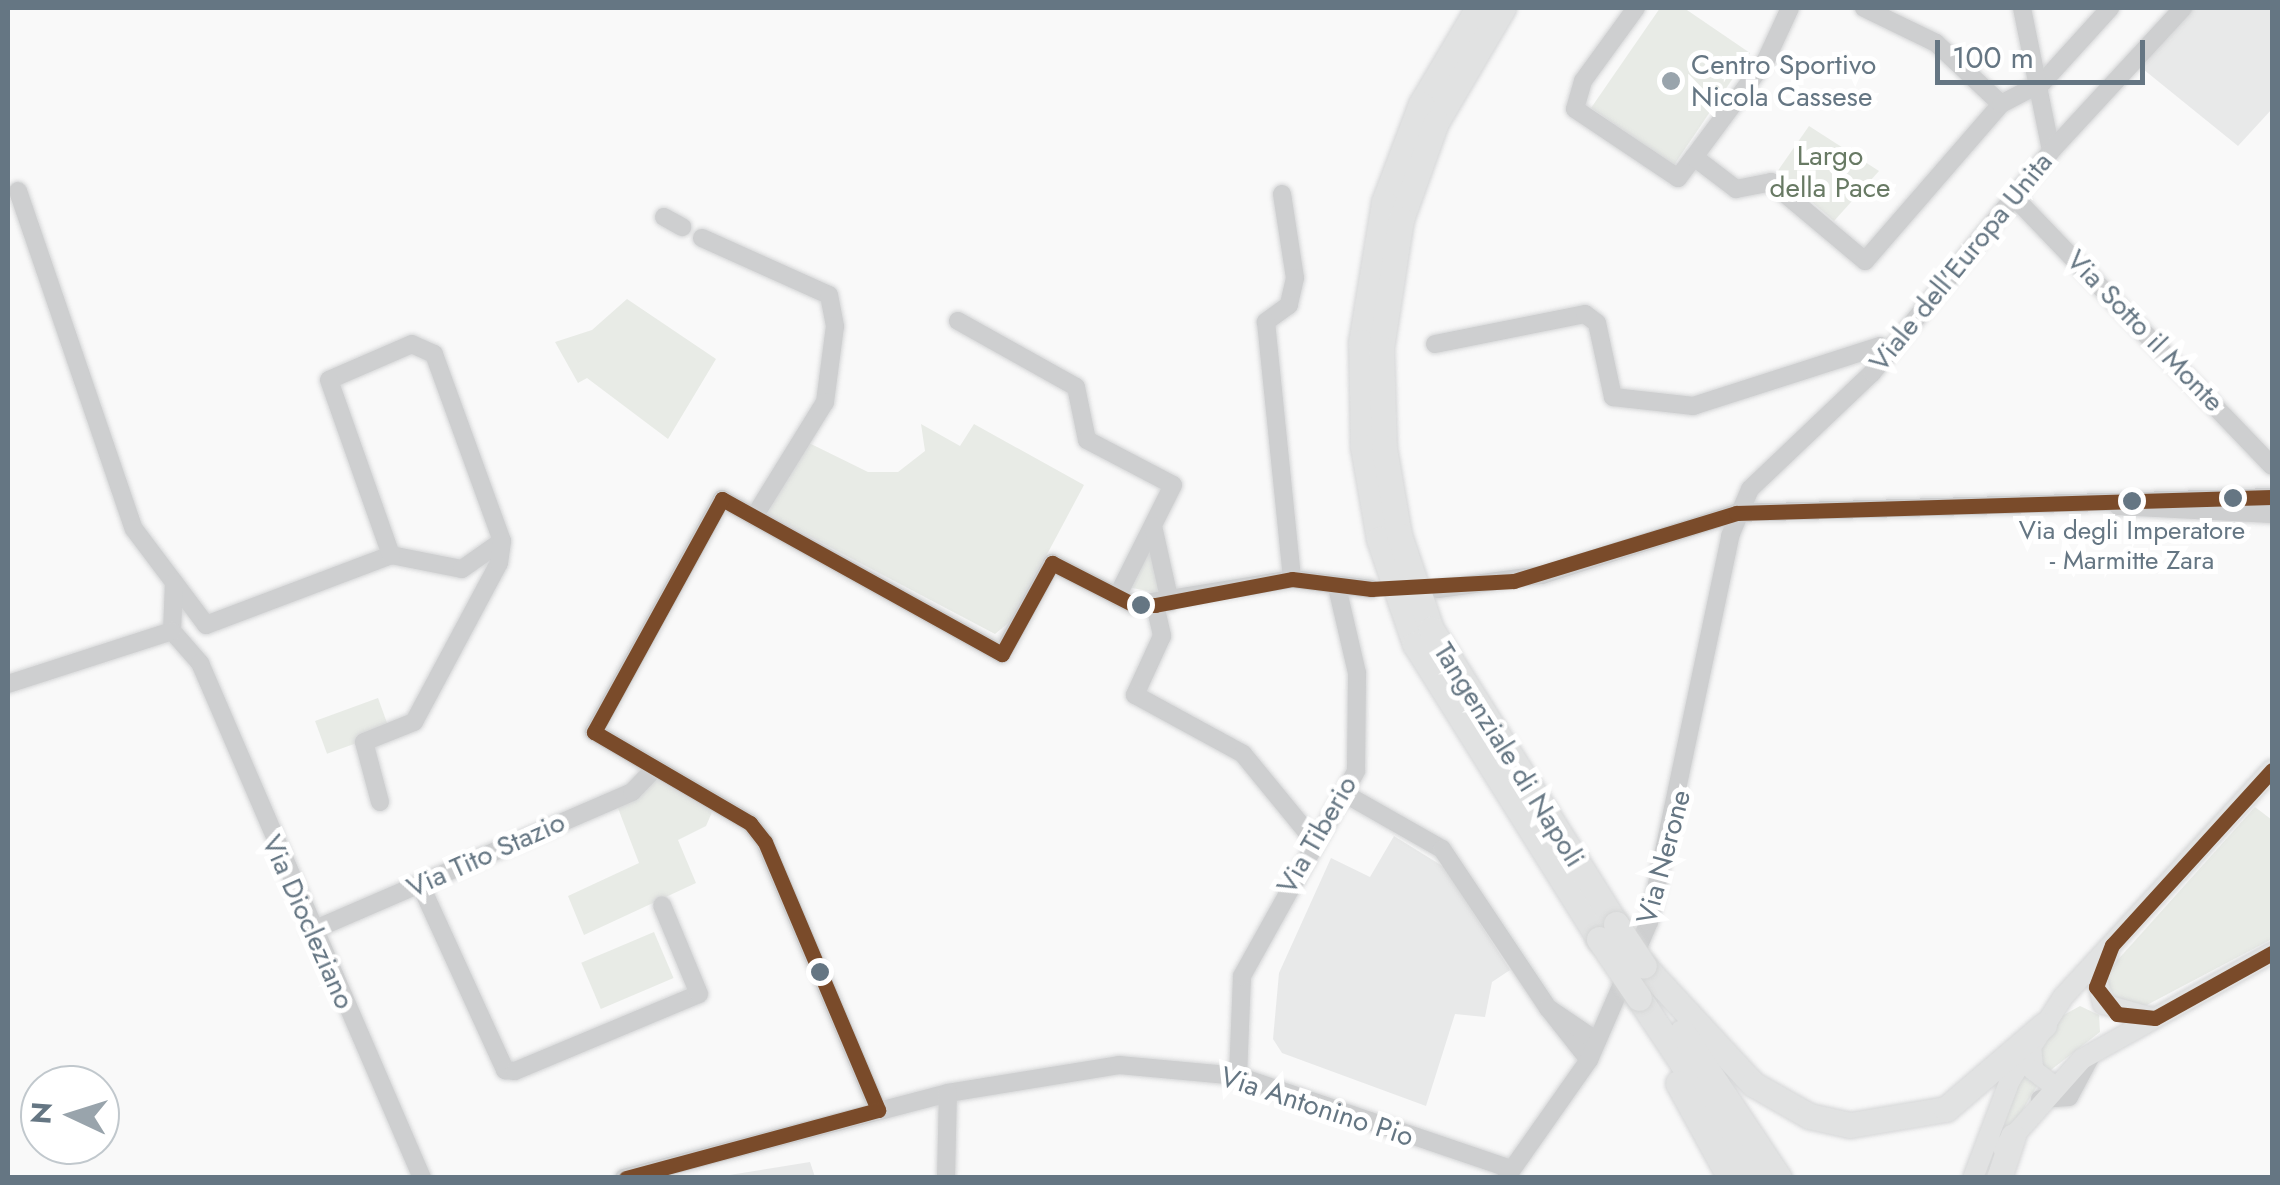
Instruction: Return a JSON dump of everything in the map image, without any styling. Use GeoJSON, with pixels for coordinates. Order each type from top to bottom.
{"type":"FeatureCollection","features":[{"type":"Feature","properties":{"kind":"highway","name":"Tangenziale di Napoli"},"geometry":{"type":"LineString","coordinates":[[1478,8],[1421,104],[1384,202],[1361,342],[1362,447],[1379,538],[1415,644],[1608,932],[1644,966],[1780,1178]]}},
{"type":"Feature","properties":{"kind":"highway","name":"Tangenziale di Napoli"},"geometry":{"type":"LineString","coordinates":[[1503,8],[1436,122],[1401,219],[1381,348],[1384,448],[1399,535],[1432,629],[1608,932],[1639,998],[1758,1178]]}},
{"type":"Feature","properties":{"kind":"highway"},"geometry":{"type":"LineString","coordinates":[[1644,966],[1752,1084],[1809,1116],[1850,1125],[1946,1108],[2037,1035]]}},
{"type":"Feature","properties":{"kind":"highway"},"geometry":{"type":"LineString","coordinates":[[1639,998],[1643,1025],[1730,1178]]}},
{"type":"Feature","properties":{"kind":"highway"},"geometry":{"type":"LineString","coordinates":[[2000,1178],[2012,1136]]}},
{"type":"Feature","properties":{"kind":"main road"},"geometry":{"type":"LineString","coordinates":[[1973,1178],[2037,1035],[2112,945],[2272,770]]}},
{"type":"Feature","properties":{"kind":"main road"},"geometry":{"type":"LineString","coordinates":[[2112,945],[2096,974],[2098,996],[2118,1014],[2155,1018]]}},
{"type":"Feature","properties":{"kind":"main road"},"geometry":{"type":"LineString","coordinates":[[1988,1178],[2012,1136],[2093,1052],[2272,952]]}},
{"type":"Feature","properties":{"kind":"main road"},"geometry":{"type":"LineString","coordinates":[[2037,1035],[2033,1070],[2054,1094]]}},
{"type":"Feature","properties":{"kind":"street"},"geometry":{"type":"LineString","coordinates":[[1636,8],[1582,81],[1576,109],[1678,178],[1766,60],[1790,8]]}},
{"type":"Feature","properties":{"kind":"street"},"geometry":{"type":"LineString","coordinates":[[1865,8],[1936,43],[2001,104]]}},
{"type":"Feature","properties":{"kind":"street"},"geometry":{"type":"LineString","coordinates":[[2023,8],[2043,82],[2051,151]]}},
{"type":"Feature","properties":{"kind":"street"},"geometry":{"type":"LineString","coordinates":[[1694,157],[1736,189],[1771,182],[1865,261],[2001,104],[2043,82],[2110,8]]}},
{"type":"Feature","properties":{"kind":"street","name":"Viale dell'Europa Unita"},"geometry":{"type":"LineString","coordinates":[[1736,513],[1750,488],[1890,351],[2051,151],[2183,8]]}},
{"type":"Feature","properties":{"kind":"street"},"geometry":{"type":"LineString","coordinates":[[18,190],[134,529],[206,626],[200,663]]}},
{"type":"Feature","properties":{"kind":"street"},"geometry":{"type":"LineString","coordinates":[[1282,194],[1295,278],[1289,305],[1266,322],[1292,579]]}},
{"type":"Feature","properties":{"kind":"street","name":"Via Sotto il Monte"},"geometry":{"type":"LineString","coordinates":[[2016,198],[2272,466]]}},
{"type":"Feature","properties":{"kind":"street"},"geometry":{"type":"LineString","coordinates":[[664,218],[682,227]]}},
{"type":"Feature","properties":{"kind":"street"},"geometry":{"type":"LineString","coordinates":[[702,238],[829,295],[835,326],[825,402],[754,517]]}},
{"type":"Feature","properties":{"kind":"street"},"geometry":{"type":"LineString","coordinates":[[1435,344],[1585,314],[1597,323],[1612,397],[1693,406],[1880,346],[1890,351]]}},
{"type":"Feature","properties":{"kind":"street"},"geometry":{"type":"LineString","coordinates":[[958,321],[1076,387],[1087,440],[1173,485],[1117,596]]}},
{"type":"Feature","properties":{"kind":"street"},"geometry":{"type":"LineString","coordinates":[[380,802],[364,742],[414,722],[499,563],[502,541],[434,354],[412,344],[329,380],[391,555]]}},
{"type":"Feature","properties":{"kind":"street"},"geometry":{"type":"LineString","coordinates":[[1438,589],[1542,575],[1736,513],[2118,506],[2272,498]]}},
{"type":"Feature","properties":{"kind":"street"},"geometry":{"type":"LineString","coordinates":[[2249,512],[2272,498]]}},
{"type":"Feature","properties":{"kind":"street"},"geometry":{"type":"LineString","coordinates":[[878,1110],[765,842],[750,823],[601,743],[594,721],[722,499],[1002,654],[1052,563],[1117,596],[1163,604],[1292,579],[1370,589]]}},
{"type":"Feature","properties":{"kind":"street"},"geometry":{"type":"LineString","coordinates":[[2118,506],[2272,514]]}},
{"type":"Feature","properties":{"kind":"street","name":"Via Nerone"},"geometry":{"type":"LineString","coordinates":[[1508,1173],[1588,1060],[1668,866],[1736,513]]}},
{"type":"Feature","properties":{"kind":"street"},"geometry":{"type":"LineString","coordinates":[[1153,526],[1163,604],[1162,636],[1135,695],[1244,754],[1314,842]]}},
{"type":"Feature","properties":{"kind":"street"},"geometry":{"type":"LineString","coordinates":[[206,626],[391,555],[462,569],[502,541]]}},
{"type":"Feature","properties":{"kind":"street"},"geometry":{"type":"LineString","coordinates":[[8,684],[172,631],[174,582]]}},
{"type":"Feature","properties":{"kind":"street","name":"Via Tiberio"},"geometry":{"type":"LineString","coordinates":[[1238,1076],[1242,976],[1314,842],[1346,794],[1360,720],[1336,587]]}},
{"type":"Feature","properties":{"kind":"street","name":"Via Diocleziano"},"geometry":{"type":"LineString","coordinates":[[172,631],[200,663],[311,931],[422,1178]]}},
{"type":"Feature","properties":{"kind":"street","name":"Via Tito Stazio"},"geometry":{"type":"LineString","coordinates":[[311,931],[632,792],[654,770]]}},
{"type":"Feature","properties":{"kind":"street"},"geometry":{"type":"LineString","coordinates":[[1346,794],[1442,849],[1548,1008],[1588,1060]]}},
{"type":"Feature","properties":{"kind":"street"},"geometry":{"type":"LineString","coordinates":[[420,884],[505,1070],[515,1071],[699,994],[662,905]]}},
{"type":"Feature","properties":{"kind":"street"},"geometry":{"type":"LineString","coordinates":[[1548,1008],[1597,1041]]}},
{"type":"Feature","properties":{"kind":"street","name":"Via Antonino Pio"},"geometry":{"type":"LineString","coordinates":[[624,1178],[948,1093],[1119,1065],[1238,1076],[1508,1173]]}},
{"type":"Feature","properties":{"kind":"street"},"geometry":{"type":"LineString","coordinates":[[946,1178],[948,1093]]}},
{"type":"Feature","properties":{"kind":"shaded area"},"geometry":{"type":"Polygon","coordinates":[[[2192,8],[2272,8],[2272,109],[2238,146],[2138,65],[2192,8]]]}},
{"type":"Feature","properties":{"kind":"shaded area"},"geometry":{"type":"Polygon","coordinates":[[[1394,836],[1444,867],[1510,970],[1492,982],[1485,1017],[1455,1014],[1426,1106],[1282,1053],[1273,1039],[1279,973],[1331,858],[1370,877],[1394,836]]]}},
{"type":"Feature","properties":{"kind":"shaded area"},"geometry":{"type":"Polygon","coordinates":[[[810,1162],[815,1177],[717,1177],[810,1162]]]}},
{"type":"Feature","properties":{"kind":"green space","name":"Centro Sportivo Nicola Cassese"},"geometry":{"type":"Polygon","coordinates":[[[1660,8],[1684,8],[1750,53],[1674,165],[1591,108],[1660,8]]]}},
{"type":"Feature","properties":{"kind":"green space","name":"Largo della Pace"},"geometry":{"type":"Polygon","coordinates":[[[1809,126],[1879,171],[1834,221],[1777,172],[1809,126]]]}},
{"type":"Feature","properties":{"kind":"green space"},"geometry":{"type":"Polygon","coordinates":[[[627,299],[716,359],[668,439],[587,378],[578,383],[555,342],[592,330],[627,299]]]}},
{"type":"Feature","properties":{"kind":"green space"},"geometry":{"type":"Polygon","coordinates":[[[921,424],[960,446],[974,424],[1084,485],[1012,620],[995,634],[767,514],[807,442],[868,472],[898,472],[925,451],[921,424]]]}},
{"type":"Feature","properties":{"kind":"green space"},"geometry":{"type":"Polygon","coordinates":[[[1150,541],[1161,594],[1128,587],[1150,541]]]}},
{"type":"Feature","properties":{"kind":"green space"},"geometry":{"type":"Polygon","coordinates":[[[378,698],[390,731],[327,754],[315,721],[378,698]]]}},
{"type":"Feature","properties":{"kind":"green space"},"geometry":{"type":"Polygon","coordinates":[[[653,777],[713,810],[706,826],[678,840],[696,883],[584,935],[568,896],[639,863],[616,803],[653,777]]]}},
{"type":"Feature","properties":{"kind":"green space"},"geometry":{"type":"Polygon","coordinates":[[[2255,807],[2272,820],[2272,939],[2145,1006],[2118,1008],[2105,974],[2255,807]]]}},
{"type":"Feature","properties":{"kind":"green space"},"geometry":{"type":"Polygon","coordinates":[[[654,932],[674,978],[601,1009],[581,963],[654,932]]]}},
{"type":"Feature","properties":{"kind":"green space"},"geometry":{"type":"Polygon","coordinates":[[[2080,1006],[2099,1015],[2100,1032],[2047,1073],[2037,1054],[2062,1016],[2080,1006]]]}},
{"type":"Feature","properties":{"kind":"green space"},"geometry":{"type":"Polygon","coordinates":[[[2026,1075],[2037,1086],[1983,1177],[2021,1076],[2026,1075]]]}},
{"type":"Feature","properties":{"kind":"transit line"},"geometry":{"type":"LineString","coordinates":[[722,499],[1002,654],[1052,563],[1134,605],[1155,605],[1292,579],[1371,589],[1514,581],[1736,513],[2272,497]]}},
{"type":"Feature","properties":{"kind":"transit line"},"geometry":{"type":"LineString","coordinates":[[722,499],[594,732],[750,823],[765,842],[878,1110]]}},
{"type":"Feature","properties":{"kind":"transit line"},"geometry":{"type":"LineString","coordinates":[[2272,770],[2112,945],[2096,987],[2117,1014],[2155,1018],[2272,953]]}},
{"type":"Feature","properties":{"kind":"transit line"},"geometry":{"type":"LineString","coordinates":[[626,1178],[878,1110]]}},
{"type":"Feature","properties":{"kind":"place","name":"Centro Sportivo Nicola Cassese"},"geometry":{"type":"Point","coordinates":[1671,81]}},
{"type":"Feature","properties":{"kind":"place","name":"Via degli Imperatore - Marmitte Zara"},"geometry":{"type":"Point","coordinates":[2132,501]}}]}
